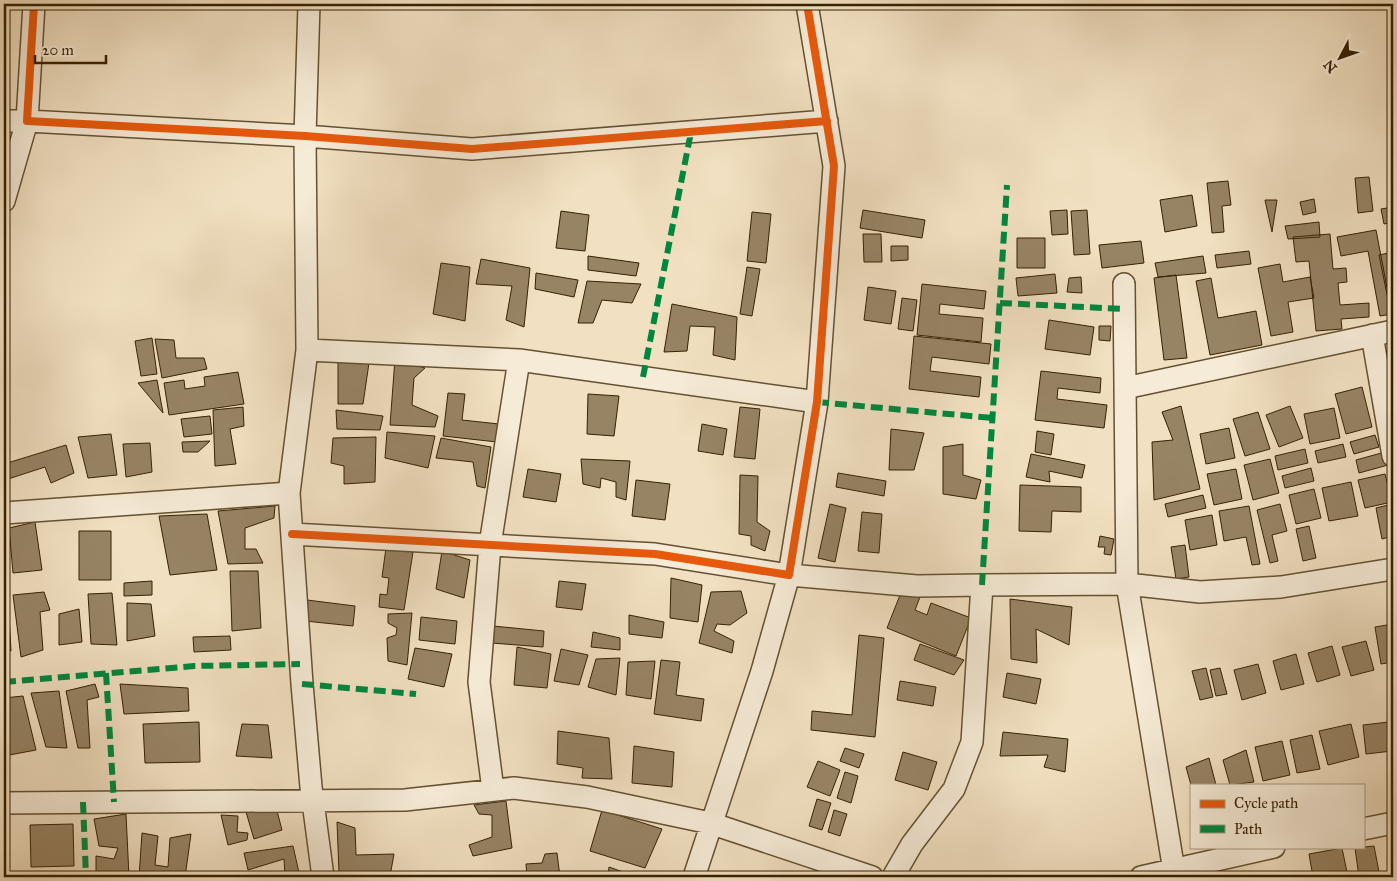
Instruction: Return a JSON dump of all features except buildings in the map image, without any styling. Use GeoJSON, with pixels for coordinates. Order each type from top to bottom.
{"type":"FeatureCollection","features":[{"type":"Feature","properties":{"kind":"street"},"geometry":{"type":"LineString","coordinates":[[4,201],[26,121],[34,4]]}},
{"type":"Feature","properties":{"kind":"street"},"geometry":{"type":"LineString","coordinates":[[309,4],[305,136],[307,350],[289,493],[313,801],[323,877]]}},
{"type":"Feature","properties":{"kind":"street"},"geometry":{"type":"LineString","coordinates":[[694,877],[710,823],[762,671],[790,575],[817,402],[834,166],[807,4]]}},
{"type":"Feature","properties":{"kind":"street"},"geometry":{"type":"LineString","coordinates":[[4,121],[305,136],[472,149],[826,121]]}},
{"type":"Feature","properties":{"kind":"street"},"geometry":{"type":"LineString","coordinates":[[1124,284],[1127,584],[1174,873]]}},
{"type":"Feature","properties":{"kind":"street"},"geometry":{"type":"LineString","coordinates":[[1125,388],[1393,331]]}},
{"type":"Feature","properties":{"kind":"street"},"geometry":{"type":"LineString","coordinates":[[1372,334],[1393,456]]}},
{"type":"Feature","properties":{"kind":"street"},"geometry":{"type":"LineString","coordinates":[[307,350],[519,360],[817,402]]}},
{"type":"Feature","properties":{"kind":"street"},"geometry":{"type":"LineString","coordinates":[[493,790],[479,682],[490,545],[519,360]]}},
{"type":"Feature","properties":{"kind":"street"},"geometry":{"type":"LineString","coordinates":[[4,513],[289,493]]}},
{"type":"Feature","properties":{"kind":"street"},"geometry":{"type":"LineString","coordinates":[[292,534],[655,554],[790,575],[917,586],[1127,584],[1200,592],[1281,587],[1393,569]]}},
{"type":"Feature","properties":{"kind":"street"},"geometry":{"type":"LineString","coordinates":[[893,877],[912,844],[954,789],[972,742],[982,585]]}},
{"type":"Feature","properties":{"kind":"street"},"geometry":{"type":"LineString","coordinates":[[4,803],[405,800],[514,788],[587,797],[710,823],[872,877]]}},
{"type":"Feature","properties":{"kind":"street"},"geometry":{"type":"LineString","coordinates":[[1364,829],[1393,823]]}},
{"type":"Feature","properties":{"kind":"street"},"geometry":{"type":"LineString","coordinates":[[1141,877],[1174,873],[1270,848]]}},
{"type":"Feature","properties":{"kind":"marked path"},"geometry":{"type":"LineString","coordinates":[[643,377],[691,132]]}},
{"type":"Feature","properties":{"kind":"marked path"},"geometry":{"type":"LineString","coordinates":[[982,585],[1007,185]]}},
{"type":"Feature","properties":{"kind":"marked path"},"geometry":{"type":"LineString","coordinates":[[1000,303],[1124,309]]}},
{"type":"Feature","properties":{"kind":"marked path"},"geometry":{"type":"LineString","coordinates":[[817,402],[992,418]]}},
{"type":"Feature","properties":{"kind":"marked path"},"geometry":{"type":"LineString","coordinates":[[4,682],[194,666],[300,664]]}},
{"type":"Feature","properties":{"kind":"marked path"},"geometry":{"type":"LineString","coordinates":[[106,673],[114,802]]}},
{"type":"Feature","properties":{"kind":"marked path"},"geometry":{"type":"LineString","coordinates":[[302,684],[416,694]]}},
{"type":"Feature","properties":{"kind":"marked path"},"geometry":{"type":"LineString","coordinates":[[83,802],[86,877]]}},
{"type":"Feature","properties":{"kind":"cycle path"},"geometry":{"type":"LineString","coordinates":[[34,4],[27,121],[305,136],[472,149],[827,121]]}},
{"type":"Feature","properties":{"kind":"cycle path"},"geometry":{"type":"LineString","coordinates":[[292,534],[655,554],[789,575],[817,402],[834,166],[807,4]]}}]}
